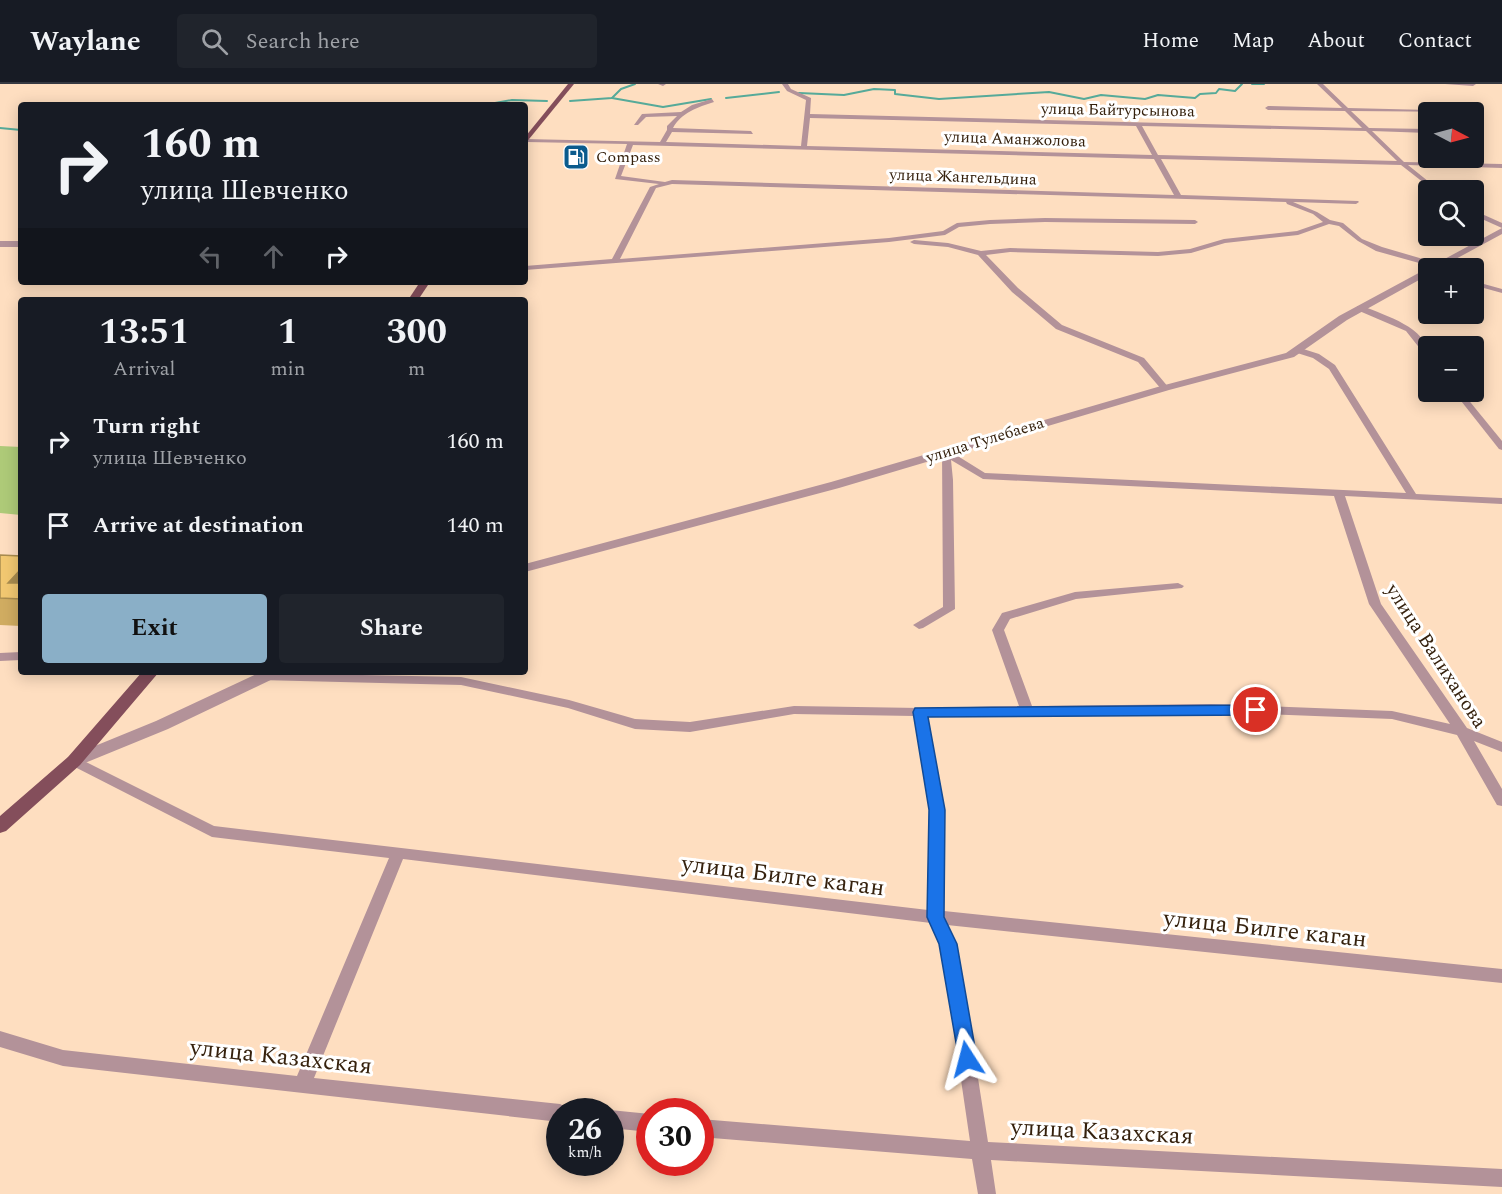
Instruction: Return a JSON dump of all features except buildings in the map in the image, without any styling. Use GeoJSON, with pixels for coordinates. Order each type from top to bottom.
{"type":"FeatureCollection","features":[{"type":"Feature","properties":{"kind":"main road"},"geometry":{"type":"LineString","coordinates":[[528,138],[571,84]]}},
{"type":"Feature","properties":{"kind":"main road"},"geometry":{"type":"LineString","coordinates":[[0,826],[74,761],[148,675]]}},
{"type":"Feature","properties":{"kind":"street"},"geometry":{"type":"LineString","coordinates":[[785,84],[789,90],[809,99],[804,147]]}},
{"type":"Feature","properties":{"kind":"street"},"geometry":{"type":"LineString","coordinates":[[1320,84],[1404,165],[1423,180]]}},
{"type":"Feature","properties":{"kind":"street"},"geometry":{"type":"LineString","coordinates":[[1448,84],[1473,84]]}},
{"type":"Feature","properties":{"kind":"street"},"geometry":{"type":"LineString","coordinates":[[662,143],[670,126],[682,114],[694,106],[712,101]]}},
{"type":"Feature","properties":{"kind":"street"},"geometry":{"type":"LineString","coordinates":[[1268,108],[1418,111]]}},
{"type":"Feature","properties":{"kind":"street"},"geometry":{"type":"LineString","coordinates":[[636,124],[644,115],[682,114]]}},
{"type":"Feature","properties":{"kind":"street","name":"улица Байтурсынова"},"geometry":{"type":"LineString","coordinates":[[807,116],[1418,131]]}},
{"type":"Feature","properties":{"kind":"street"},"geometry":{"type":"LineString","coordinates":[[1138,123],[1159,157],[1179,197]]}},
{"type":"Feature","properties":{"kind":"street"},"geometry":{"type":"LineString","coordinates":[[670,130],[751,133]]}},
{"type":"Feature","properties":{"kind":"street","name":"улица Аманжолова"},"geometry":{"type":"LineString","coordinates":[[528,141],[1502,166]]}},
{"type":"Feature","properties":{"kind":"street","name":"улица Жангельдина"},"geometry":{"type":"LineString","coordinates":[[631,142],[616,178],[672,182],[1356,202]]}},
{"type":"Feature","properties":{"kind":"street"},"geometry":{"type":"LineString","coordinates":[[615,261],[653,187],[672,182]]}},
{"type":"Feature","properties":{"kind":"street"},"geometry":{"type":"LineString","coordinates":[[1282,200],[1315,213],[1328,222],[1341,224],[1360,240],[1418,264]]}},
{"type":"Feature","properties":{"kind":"street"},"geometry":{"type":"LineString","coordinates":[[1484,217],[1502,226]]}},
{"type":"Feature","properties":{"kind":"street"},"geometry":{"type":"LineString","coordinates":[[528,268],[889,240],[945,233],[957,225],[990,222],[1195,222]]}},
{"type":"Feature","properties":{"kind":"street"},"geometry":{"type":"LineString","coordinates":[[889,240],[948,245],[981,253],[1010,250],[1158,254],[1191,251],[1224,241],[1298,233],[1328,222]]}},
{"type":"Feature","properties":{"kind":"street","name":"улица Тулебаева"},"geometry":{"type":"LineString","coordinates":[[1452,258],[1502,231]]}},
{"type":"Feature","properties":{"kind":"street"},"geometry":{"type":"LineString","coordinates":[[0,244],[18,244]]}},
{"type":"Feature","properties":{"kind":"street"},"geometry":{"type":"LineString","coordinates":[[981,253],[1015,290],[1059,327],[1141,360],[1165,388]]}},
{"type":"Feature","properties":{"kind":"street","name":"улица Тулебаева"},"geometry":{"type":"LineString","coordinates":[[528,567],[835,485],[1165,388],[1290,355],[1360,308],[1418,277]]}},
{"type":"Feature","properties":{"kind":"street"},"geometry":{"type":"LineString","coordinates":[[1484,287],[1501,292]]}},
{"type":"Feature","properties":{"kind":"street"},"geometry":{"type":"LineString","coordinates":[[1360,308],[1409,329],[1418,340]]}},
{"type":"Feature","properties":{"kind":"street"},"geometry":{"type":"LineString","coordinates":[[1297,350],[1316,356],[1332,368],[1413,497]]}},
{"type":"Feature","properties":{"kind":"street"},"geometry":{"type":"LineString","coordinates":[[1466,402],[1502,447]]}},
{"type":"Feature","properties":{"kind":"street"},"geometry":{"type":"LineString","coordinates":[[945,452],[983,476],[1502,501]]}},
{"type":"Feature","properties":{"kind":"street"},"geometry":{"type":"LineString","coordinates":[[919,625],[950,609],[948,480],[945,452]]}},
{"type":"Feature","properties":{"kind":"street","name":"улица Валиханова"},"geometry":{"type":"LineString","coordinates":[[1338,492],[1375,604],[1462,731],[1502,801]]}},
{"type":"Feature","properties":{"kind":"street"},"geometry":{"type":"LineString","coordinates":[[1027,711],[998,630],[1006,616],[1075,596],[1178,586]]}},
{"type":"Feature","properties":{"kind":"street"},"geometry":{"type":"LineString","coordinates":[[0,657],[18,656]]}},
{"type":"Feature","properties":{"kind":"street"},"geometry":{"type":"LineString","coordinates":[[74,761],[162,725],[269,675],[461,681],[568,704],[635,724],[690,727],[794,710],[920,712],[1211,708],[1392,715],[1462,731],[1502,747]]}},
{"type":"Feature","properties":{"kind":"street"},"geometry":{"type":"LineString","coordinates":[[920,712],[937,810],[936,917],[948,944],[987,1194]]}},
{"type":"Feature","properties":{"kind":"street","name":"улица Билге каган"},"geometry":{"type":"LineString","coordinates":[[74,761],[212,831],[397,855],[936,917],[1502,976]]}},
{"type":"Feature","properties":{"kind":"street"},"geometry":{"type":"LineString","coordinates":[[302,1085],[397,855]]}},
{"type":"Feature","properties":{"kind":"street","name":"улица Казахская"},"geometry":{"type":"LineString","coordinates":[[0,1039],[63,1058],[546,1111]]}},
{"type":"Feature","properties":{"kind":"street","name":"улица Казахская"},"geometry":{"type":"LineString","coordinates":[[714,1129],[982,1151],[1502,1178]]}},
{"type":"Feature","properties":{"kind":"green space"},"geometry":{"type":"Polygon","coordinates":[[[0,446],[18,447],[18,515],[0,513],[0,446]]]}},
{"type":"Feature","properties":{"kind":"waterway"},"geometry":{"type":"LineString","coordinates":[[612,98],[621,89],[635,84]]}},
{"type":"Feature","properties":{"kind":"waterway"},"geometry":{"type":"LineString","coordinates":[[799,93],[844,95],[874,89],[895,90],[895,94],[939,99],[1049,92],[1084,99],[1101,95],[1145,99],[1158,95],[1195,98],[1200,94],[1216,93],[1219,89],[1235,91],[1242,84]]}},
{"type":"Feature","properties":{"kind":"waterway"},"geometry":{"type":"LineString","coordinates":[[1252,84],[1264,84]]}},
{"type":"Feature","properties":{"kind":"waterway"},"geometry":{"type":"LineString","coordinates":[[726,98],[779,92]]}},
{"type":"Feature","properties":{"kind":"waterway"},"geometry":{"type":"LineString","coordinates":[[570,101],[612,98]]}},
{"type":"Feature","properties":{"kind":"waterway"},"geometry":{"type":"LineString","coordinates":[[612,98],[663,107],[711,99]]}},
{"type":"Feature","properties":{"kind":"waterway"},"geometry":{"type":"LineString","coordinates":[[501,102],[547,101]]}},
{"type":"Feature","properties":{"kind":"waterway"},"geometry":{"type":"LineString","coordinates":[[0,128],[18,130]]}},
{"type":"Feature","properties":{"kind":"place","name":"Compass"},"geometry":{"type":"Point","coordinates":[576,157]}},
{"type":"Feature","properties":{"kind":"route"},"geometry":{"type":"LineString","coordinates":[[967,1059],[948,944],[936,917],[937,810],[920,712],[1211,708],[1256,710]]}}]}
